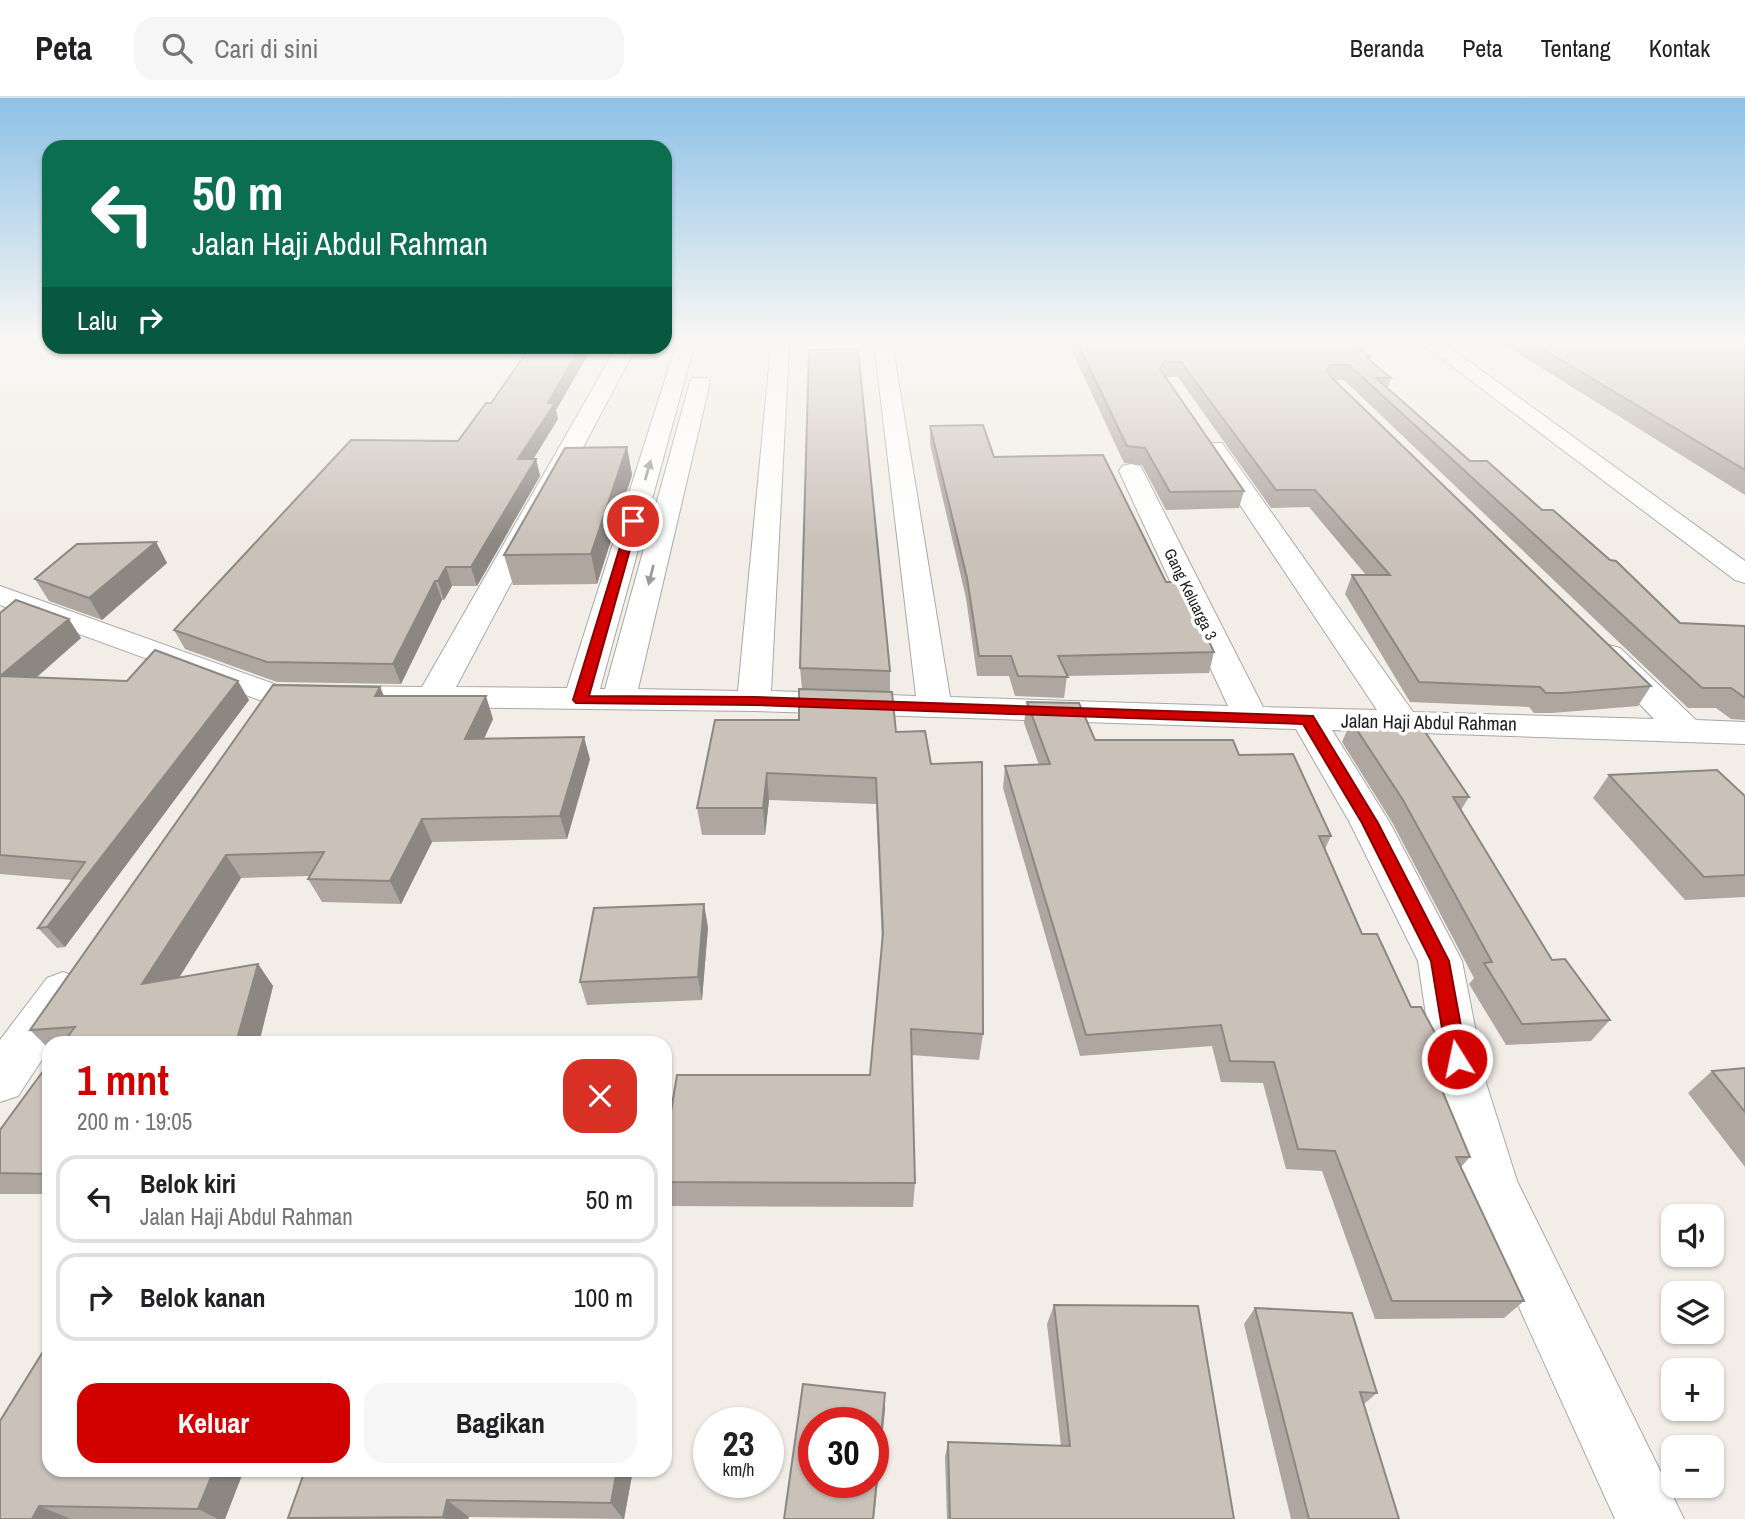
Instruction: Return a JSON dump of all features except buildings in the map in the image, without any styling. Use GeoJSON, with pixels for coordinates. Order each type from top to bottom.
{"type":"FeatureCollection","features":[{"type":"Feature","properties":{"kind":"street"},"geometry":{"type":"LineString","coordinates":[[435,696],[593,408]]}},
{"type":"Feature","properties":{"kind":"street"},"geometry":{"type":"LineString","coordinates":[[580,700],[666,408]]}},
{"type":"Feature","properties":{"kind":"street"},"geometry":{"type":"LineString","coordinates":[[619,699],[693,408]]}},
{"type":"Feature","properties":{"kind":"street"},"geometry":{"type":"LineString","coordinates":[[754,701],[775,408]]}},
{"type":"Feature","properties":{"kind":"street"},"geometry":{"type":"LineString","coordinates":[[892,408],[934,706]]}},
{"type":"Feature","properties":{"kind":"street"},"geometry":{"type":"LineString","coordinates":[[1519,408],[1745,575]]}},
{"type":"Feature","properties":{"kind":"street"},"geometry":{"type":"LineString","coordinates":[[1200,428],[1401,720]]}},
{"type":"Feature","properties":{"kind":"street","name":"Gang Keluarga 3"},"geometry":{"type":"LineString","coordinates":[[1132,471],[1251,717]]}},
{"type":"Feature","properties":{"kind":"street","name":"Jalan Haji Abdul Rahman"},"geometry":{"type":"LineString","coordinates":[[0,595],[273,695],[754,701],[1745,733]]}},
{"type":"Feature","properties":{"kind":"street"},"geometry":{"type":"LineString","coordinates":[[1588,634],[1685,730]]}},
{"type":"Feature","properties":{"kind":"street"},"geometry":{"type":"LineString","coordinates":[[248,729],[273,695]]}},
{"type":"Feature","properties":{"kind":"street"},"geometry":{"type":"LineString","coordinates":[[1308,719],[1370,823],[1440,961],[1461,1083],[1492,1188],[1650,1519]]}},
{"type":"Feature","properties":{"kind":"street"},"geometry":{"type":"LineString","coordinates":[[0,1080],[88,956]]}},
{"type":"Feature","properties":{"kind":"route"},"geometry":{"type":"LineString","coordinates":[[633,521],[580,700],[754,701],[1308,719],[1370,823],[1440,961],[1457,1059]]}}]}
